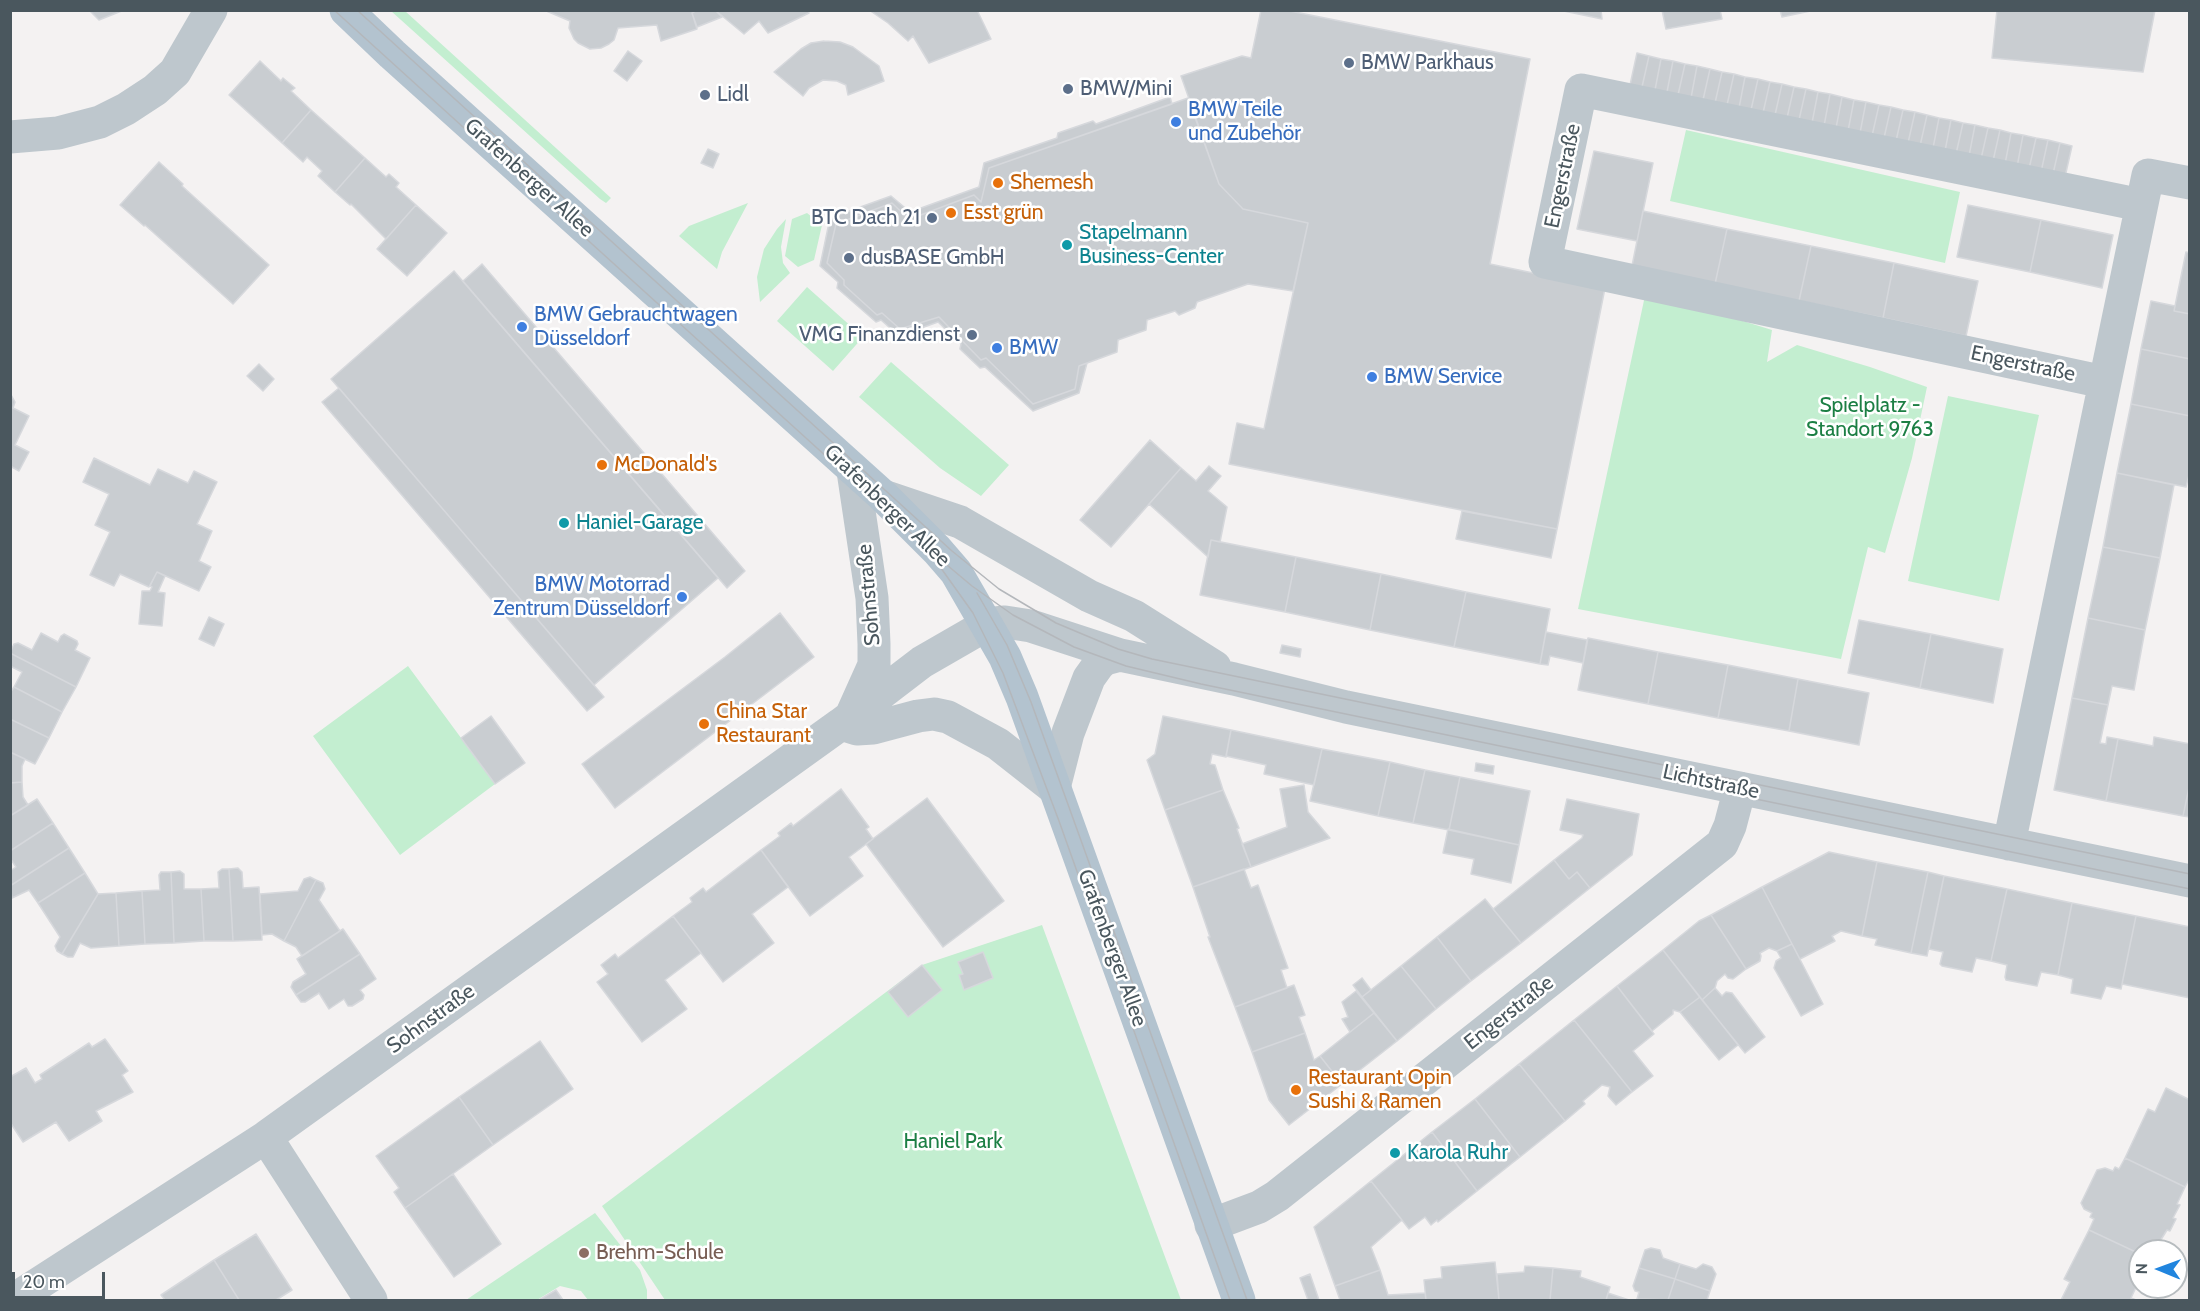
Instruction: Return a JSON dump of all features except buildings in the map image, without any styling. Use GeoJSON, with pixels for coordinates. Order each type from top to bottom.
{"type":"FeatureCollection","features":[{"type":"Feature","properties":{"kind":"main road","name":"Grafenberger Allee"},"geometry":{"type":"LineString","coordinates":[[346,10],[883,496],[956,572],[1005,657],[1022,697],[1239,1300]]}},
{"type":"Feature","properties":{"kind":"street"},"geometry":{"type":"LineString","coordinates":[[10,137],[58,133],[100,122],[126,109],[155,90],[175,72],[211,10]]}},
{"type":"Feature","properties":{"kind":"street","name":"Engerstraße"},"geometry":{"type":"LineString","coordinates":[[2104,381],[1545,262],[1581,90],[2141,205]]}},
{"type":"Feature","properties":{"kind":"street","name":"Engerstraße"},"geometry":{"type":"LineString","coordinates":[[2009,843],[2148,175],[2190,183]]}},
{"type":"Feature","properties":{"kind":"street","name":"Sohnstraße"},"geometry":{"type":"LineString","coordinates":[[846,720],[874,664],[869,576],[853,471]]}},
{"type":"Feature","properties":{"kind":"street"},"geometry":{"type":"LineString","coordinates":[[883,496],[960,522],[1089,596],[1134,616],[1234,679]]}},
{"type":"Feature","properties":{"kind":"street","name":"Lichtstraße"},"geometry":{"type":"LineString","coordinates":[[987,625],[1005,622],[1031,626],[1120,655],[1234,679],[1346,707],[2190,881]]}},
{"type":"Feature","properties":{"kind":"street","name":"Sohnstraße"},"geometry":{"type":"LineString","coordinates":[[13,1300],[266,1137],[846,720],[922,662],[987,625]]}},
{"type":"Feature","properties":{"kind":"street"},"geometry":{"type":"LineString","coordinates":[[846,720],[856,729],[873,728],[918,716],[934,714],[948,717],[998,744],[1054,788],[1068,733],[1089,678],[1105,659],[1120,655]]}},
{"type":"Feature","properties":{"kind":"street","name":"Engerstraße"},"geometry":{"type":"LineString","coordinates":[[1211,1225],[1259,1207],[1277,1196],[1722,844],[1730,826],[1740,788]]}},
{"type":"Feature","properties":{"kind":"street"},"geometry":{"type":"LineString","coordinates":[[266,1137],[371,1300]]}},
{"type":"Feature","properties":{"kind":"green space"},"geometry":{"type":"Polygon","coordinates":[[[391,11],[405,11],[611,198],[606,203],[600,199],[391,11]]]}},
{"type":"Feature","properties":{"kind":"green space"},"geometry":{"type":"Polygon","coordinates":[[[1686,130],[1960,192],[1945,263],[1670,201],[1686,130]]]}},
{"type":"Feature","properties":{"kind":"green space"},"geometry":{"type":"Polygon","coordinates":[[[748,203],[722,252],[717,269],[679,236],[689,226],[748,203]]]}},
{"type":"Feature","properties":{"kind":"green space"},"geometry":{"type":"Polygon","coordinates":[[[807,213],[822,225],[814,260],[798,267],[785,256],[792,219],[807,213]]]}},
{"type":"Feature","properties":{"kind":"green space"},"geometry":{"type":"Polygon","coordinates":[[[786,219],[781,247],[783,263],[790,273],[760,302],[757,277],[764,249],[786,219]]]}},
{"type":"Feature","properties":{"kind":"green space"},"geometry":{"type":"Polygon","coordinates":[[[807,287],[863,337],[833,371],[777,321],[807,287]]]}},
{"type":"Feature","properties":{"kind":"green space","name":"Spielplatz - Standort 9763"},"geometry":{"type":"Polygon","coordinates":[[[1646,291],[1772,330],[1767,362],[1797,345],[1927,387],[1912,458],[1885,553],[1868,547],[1841,659],[1578,609],[1646,291]]]}},
{"type":"Feature","properties":{"kind":"green space"},"geometry":{"type":"Polygon","coordinates":[[[891,362],[1009,465],[981,496],[940,468],[859,397],[891,362]]]}},
{"type":"Feature","properties":{"kind":"green space"},"geometry":{"type":"Polygon","coordinates":[[[1948,396],[2039,415],[1999,601],[1908,581],[1948,396]]]}},
{"type":"Feature","properties":{"kind":"green space"},"geometry":{"type":"Polygon","coordinates":[[[408,666],[495,784],[400,855],[313,736],[408,666]]]}},
{"type":"Feature","properties":{"kind":"green space","name":"Haniel Park"},"geometry":{"type":"Polygon","coordinates":[[[1042,925],[1181,1300],[665,1300],[602,1206],[922,965],[1042,925]]]}},
{"type":"Feature","properties":{"kind":"green space","name":"Brehm-Schule"},"geometry":{"type":"Polygon","coordinates":[[[595,1213],[640,1270],[647,1290],[647,1300],[588,1300],[581,1291],[560,1286],[537,1300],[466,1300],[595,1213]]]}},
{"type":"Feature","properties":{"kind":"tram line"},"geometry":{"type":"LineString","coordinates":[[334,10],[935,555],[972,586],[1013,615],[1074,647],[1126,666],[1201,684],[2190,889]]}},
{"type":"Feature","properties":{"kind":"tram line"},"geometry":{"type":"LineString","coordinates":[[357,10],[952,551],[999,589],[1056,623],[1118,649],[1152,659],[2190,874]]}},
{"type":"Feature","properties":{"kind":"tram line"},"geometry":{"type":"LineString","coordinates":[[938,564],[973,613],[1003,673],[1059,821],[1230,1300]]}},
{"type":"Feature","properties":{"kind":"tram line"},"geometry":{"type":"LineString","coordinates":[[977,593],[1007,645],[1031,702],[1247,1300]]}},
{"type":"Feature","properties":{"kind":"place","name":"BMW Parkhaus"},"geometry":{"type":"Point","coordinates":[1349,63]}},
{"type":"Feature","properties":{"kind":"place","name":"BMW/Mini"},"geometry":{"type":"Point","coordinates":[1068,89]}},
{"type":"Feature","properties":{"kind":"place","name":"Lidl"},"geometry":{"type":"Point","coordinates":[705,95]}},
{"type":"Feature","properties":{"kind":"place","name":"BMW Teile und Zubehör"},"geometry":{"type":"Point","coordinates":[1176,122]}},
{"type":"Feature","properties":{"kind":"place","name":"Shemesh"},"geometry":{"type":"Point","coordinates":[998,183]}},
{"type":"Feature","properties":{"kind":"place","name":"Esst grün"},"geometry":{"type":"Point","coordinates":[951,213]}},
{"type":"Feature","properties":{"kind":"place","name":"BTC Dach 21"},"geometry":{"type":"Point","coordinates":[932,218]}},
{"type":"Feature","properties":{"kind":"place","name":"Stapelmann Business-Center"},"geometry":{"type":"Point","coordinates":[1067,245]}},
{"type":"Feature","properties":{"kind":"place","name":"dusBASE GmbH"},"geometry":{"type":"Point","coordinates":[849,258]}},
{"type":"Feature","properties":{"kind":"place","name":"BMW Gebrauchtwagen Düsseldorf"},"geometry":{"type":"Point","coordinates":[522,327]}},
{"type":"Feature","properties":{"kind":"place","name":"VMG Finanzdienst"},"geometry":{"type":"Point","coordinates":[972,335]}},
{"type":"Feature","properties":{"kind":"place","name":"BMW"},"geometry":{"type":"Point","coordinates":[997,348]}},
{"type":"Feature","properties":{"kind":"place","name":"BMW Service"},"geometry":{"type":"Point","coordinates":[1372,377]}},
{"type":"Feature","properties":{"kind":"place","name":"McDonald's"},"geometry":{"type":"Point","coordinates":[602,465]}},
{"type":"Feature","properties":{"kind":"place","name":"Haniel-Garage"},"geometry":{"type":"Point","coordinates":[564,523]}},
{"type":"Feature","properties":{"kind":"place","name":"BMW Motorrad Zentrum Düsseldorf"},"geometry":{"type":"Point","coordinates":[682,597]}},
{"type":"Feature","properties":{"kind":"place","name":"China Star Restaurant"},"geometry":{"type":"Point","coordinates":[704,724]}},
{"type":"Feature","properties":{"kind":"place","name":"Restaurant Opin Sushi & Ramen"},"geometry":{"type":"Point","coordinates":[1296,1090]}},
{"type":"Feature","properties":{"kind":"place","name":"Karola Ruhr"},"geometry":{"type":"Point","coordinates":[1395,1153]}},
{"type":"Feature","properties":{"kind":"place","name":"Brehm-Schule"},"geometry":{"type":"Point","coordinates":[584,1253]}}]}
